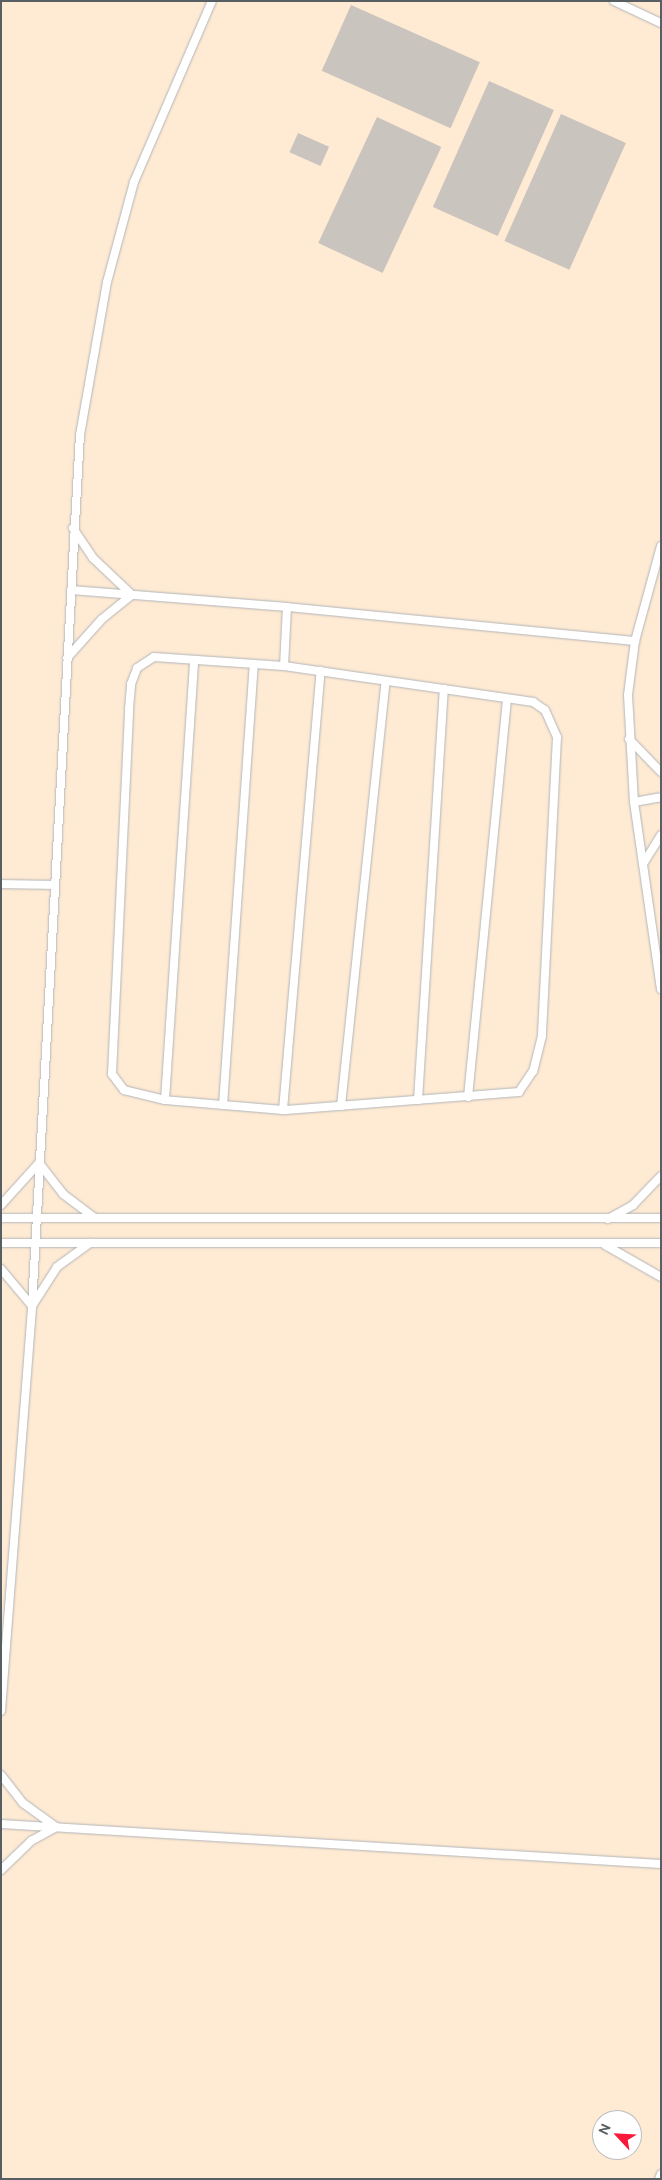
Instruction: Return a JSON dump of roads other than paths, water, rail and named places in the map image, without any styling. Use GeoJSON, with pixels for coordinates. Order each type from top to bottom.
{"type":"FeatureCollection","features":[{"type":"Feature","properties":{"kind":"lane"},"geometry":{"type":"LineString","coordinates":[[1,1711],[32,1306],[68,658],[73,528],[87,384],[119,232],[134,182],[212,1]]}},
{"type":"Feature","properties":{"kind":"lane"},"geometry":{"type":"LineString","coordinates":[[614,1],[661,23]]}},
{"type":"Feature","properties":{"kind":"lane"},"geometry":{"type":"LineString","coordinates":[[73,528],[93,558],[132,595]]}},
{"type":"Feature","properties":{"kind":"lane"},"geometry":{"type":"LineString","coordinates":[[661,546],[636,641],[628,694],[628,739],[634,802],[661,989]]}},
{"type":"Feature","properties":{"kind":"lane"},"geometry":{"type":"LineString","coordinates":[[71,590],[287,607],[636,641]]}},
{"type":"Feature","properties":{"kind":"lane"},"geometry":{"type":"LineString","coordinates":[[68,658],[102,619],[132,595]]}},
{"type":"Feature","properties":{"kind":"lane"},"geometry":{"type":"LineString","coordinates":[[284,666],[287,607]]}},
{"type":"Feature","properties":{"kind":"lane"},"geometry":{"type":"LineString","coordinates":[[154,657],[254,664],[321,671],[533,702],[545,710],[556,737],[542,1036],[533,1071],[519,1092],[284,1110],[165,1100],[124,1090],[112,1074],[131,684],[138,668],[154,657]]}},
{"type":"Feature","properties":{"kind":"lane"},"geometry":{"type":"LineString","coordinates":[[165,1100],[194,660]]}},
{"type":"Feature","properties":{"kind":"lane"},"geometry":{"type":"LineString","coordinates":[[223,1105],[254,664]]}},
{"type":"Feature","properties":{"kind":"lane"},"geometry":{"type":"LineString","coordinates":[[284,1110],[321,671]]}},
{"type":"Feature","properties":{"kind":"lane"},"geometry":{"type":"LineString","coordinates":[[340,1106],[386,681]]}},
{"type":"Feature","properties":{"kind":"lane"},"geometry":{"type":"LineString","coordinates":[[418,1100],[444,689]]}},
{"type":"Feature","properties":{"kind":"lane"},"geometry":{"type":"LineString","coordinates":[[468,1096],[507,699]]}},
{"type":"Feature","properties":{"kind":"lane"},"geometry":{"type":"LineString","coordinates":[[628,739],[661,772]]}},
{"type":"Feature","properties":{"kind":"lane"},"geometry":{"type":"LineString","coordinates":[[634,802],[661,797]]}},
{"type":"Feature","properties":{"kind":"lane"},"geometry":{"type":"LineString","coordinates":[[643,864],[661,835]]}},
{"type":"Feature","properties":{"kind":"lane"},"geometry":{"type":"LineString","coordinates":[[1,884],[54,885]]}},
{"type":"Feature","properties":{"kind":"lane"},"geometry":{"type":"LineString","coordinates":[[1,1205],[20,1188],[39,1163]]}},
{"type":"Feature","properties":{"kind":"lane"},"geometry":{"type":"LineString","coordinates":[[39,1163],[63,1194],[94,1218]]}},
{"type":"Feature","properties":{"kind":"lane"},"geometry":{"type":"LineString","coordinates":[[606,1220],[633,1204],[661,1176]]}},
{"type":"Feature","properties":{"kind":"lane"},"geometry":{"type":"LineString","coordinates":[[1,1218],[606,1220],[661,1218]]}},
{"type":"Feature","properties":{"kind":"lane"},"geometry":{"type":"LineString","coordinates":[[1,1243],[661,1243]]}},
{"type":"Feature","properties":{"kind":"lane"},"geometry":{"type":"LineString","coordinates":[[32,1306],[57,1267],[90,1243]]}},
{"type":"Feature","properties":{"kind":"lane"},"geometry":{"type":"LineString","coordinates":[[601,1243],[661,1277]]}},
{"type":"Feature","properties":{"kind":"lane"},"geometry":{"type":"LineString","coordinates":[[1,1269],[32,1306]]}},
{"type":"Feature","properties":{"kind":"lane"},"geometry":{"type":"LineString","coordinates":[[1,1776],[23,1803],[56,1827]]}},
{"type":"Feature","properties":{"kind":"lane"},"geometry":{"type":"LineString","coordinates":[[1,1824],[661,1864]]}},
{"type":"Feature","properties":{"kind":"lane"},"geometry":{"type":"LineString","coordinates":[[1,1870],[26,1846],[56,1827]]}},
{"type":"Feature","properties":{"kind":"lane"},"geometry":{"type":"LineString","coordinates":[[659,2179],[661,2174]]}}]}
